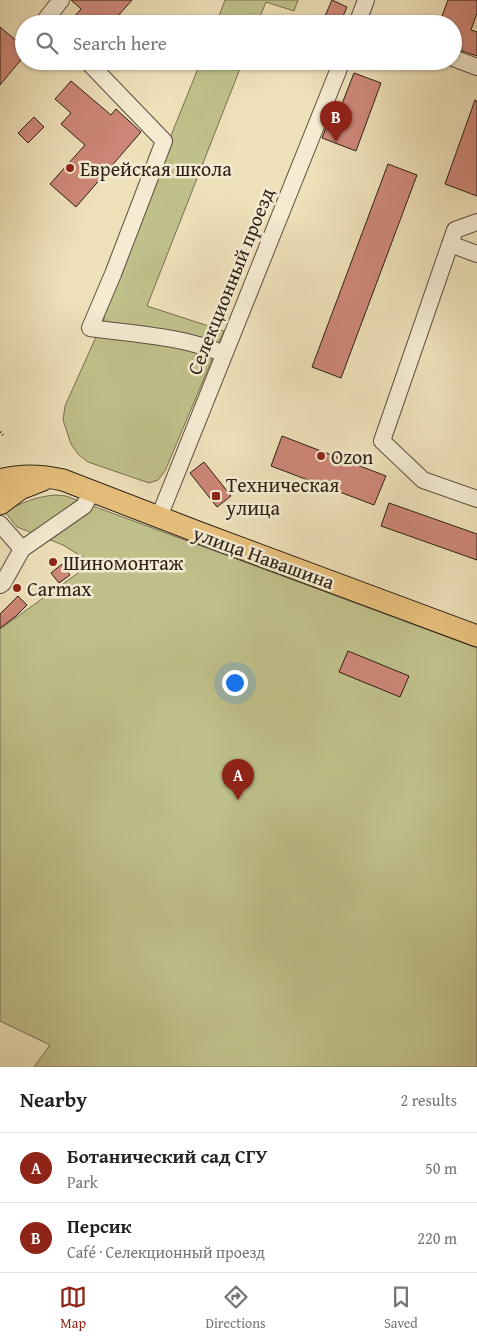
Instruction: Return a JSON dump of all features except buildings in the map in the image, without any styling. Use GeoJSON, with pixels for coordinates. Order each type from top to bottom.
{"type":"FeatureCollection","features":[{"type":"Feature","properties":{"kind":"main road"},"geometry":{"type":"LineString","coordinates":[[0,480],[28,476],[51,477]]}},
{"type":"Feature","properties":{"kind":"main road","name":"улица Навашина"},"geometry":{"type":"LineString","coordinates":[[51,477],[477,636]]}},
{"type":"Feature","properties":{"kind":"main road"},"geometry":{"type":"LineString","coordinates":[[0,504],[20,489],[51,477]]}},
{"type":"Feature","properties":{"kind":"street"},"geometry":{"type":"LineString","coordinates":[[49,15],[61,0]]}},
{"type":"Feature","properties":{"kind":"street"},"geometry":{"type":"LineString","coordinates":[[361,15],[366,0]]}},
{"type":"Feature","properties":{"kind":"street"},"geometry":{"type":"LineString","coordinates":[[462,61],[477,67]]}},
{"type":"Feature","properties":{"kind":"street"},"geometry":{"type":"LineString","coordinates":[[96,70],[164,141],[113,274],[90,328],[168,338],[209,347],[224,354]]}},
{"type":"Feature","properties":{"kind":"street","name":"Селекционный проезд"},"geometry":{"type":"LineString","coordinates":[[158,517],[338,70]]}},
{"type":"Feature","properties":{"kind":"street"},"geometry":{"type":"LineString","coordinates":[[477,222],[455,230],[382,441],[423,480],[477,499]]}},
{"type":"Feature","properties":{"kind":"street"},"geometry":{"type":"LineString","coordinates":[[450,244],[477,254]]}},
{"type":"Feature","properties":{"kind":"street"},"geometry":{"type":"LineString","coordinates":[[0,585],[3,583],[22,549],[84,506],[92,491]]}},
{"type":"Feature","properties":{"kind":"street"},"geometry":{"type":"LineString","coordinates":[[0,524],[22,549]]}},
{"type":"Feature","properties":{"kind":"green space"},"geometry":{"type":"Polygon","coordinates":[[[225,0],[298,0],[294,11],[266,2],[261,15],[219,15],[225,0]]]}},
{"type":"Feature","properties":{"kind":"green space"},"geometry":{"type":"Polygon","coordinates":[[[197,70],[239,70],[147,306],[224,331],[165,471],[158,480],[149,483],[88,462],[78,454],[71,444],[63,420],[65,406],[104,319],[106,297],[197,70]]]}},
{"type":"Feature","properties":{"kind":"green space"},"geometry":{"type":"Polygon","coordinates":[[[55,495],[66,496],[477,648],[477,1067],[34,1067],[50,1045],[0,1021],[0,629],[92,563],[63,545],[17,527],[5,512],[29,501],[55,495]]]}},
{"type":"Feature","properties":{"kind":"place","name":"Персик"},"geometry":{"type":"Point","coordinates":[336,142]}},
{"type":"Feature","properties":{"kind":"place","name":"Еврейская школа"},"geometry":{"type":"Point","coordinates":[70,168]}},
{"type":"Feature","properties":{"kind":"place","name":"Ozon"},"geometry":{"type":"Point","coordinates":[321,456]}},
{"type":"Feature","properties":{"kind":"place","name":"Техническая улица"},"geometry":{"type":"Point","coordinates":[216,496]}},
{"type":"Feature","properties":{"kind":"place","name":"Шиномонтаж"},"geometry":{"type":"Point","coordinates":[53,562]}},
{"type":"Feature","properties":{"kind":"place","name":"Carmax"},"geometry":{"type":"Point","coordinates":[17,588]}},
{"type":"Feature","properties":{"kind":"place","name":"Ботанический сад СГУ"},"geometry":{"type":"Point","coordinates":[238,800]}}]}
